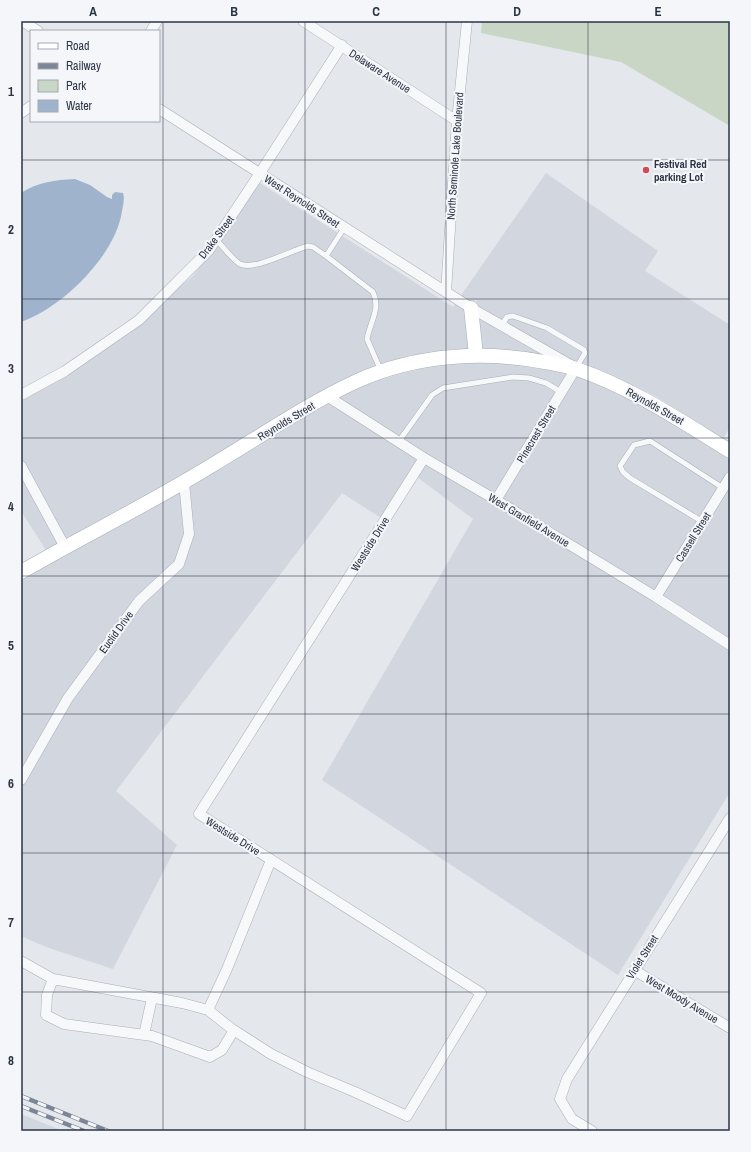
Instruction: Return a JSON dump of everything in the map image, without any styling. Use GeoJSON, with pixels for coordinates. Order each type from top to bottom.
{"type":"FeatureCollection","features":[{"type":"Feature","properties":{"kind":"main road"},"geometry":{"type":"LineString","coordinates":[[471,308],[476,355]]}},
{"type":"Feature","properties":{"kind":"main road","name":"Reynolds Street"},"geometry":{"type":"LineString","coordinates":[[21,572],[184,482],[327,396],[358,380],[419,362],[454,356],[476,355],[535,360],[576,368],[612,383],[651,402],[730,451]]}},
{"type":"Feature","properties":{"kind":"street"},"geometry":{"type":"LineString","coordinates":[[22,21],[36,30]]}},
{"type":"Feature","properties":{"kind":"street"},"geometry":{"type":"LineString","coordinates":[[152,30],[157,21]]}},
{"type":"Feature","properties":{"kind":"street","name":"Delaware Avenue"},"geometry":{"type":"LineString","coordinates":[[303,21],[457,121]]}},
{"type":"Feature","properties":{"kind":"street","name":"North Seminole Lake Boulevard"},"geometry":{"type":"LineString","coordinates":[[446,292],[457,121],[467,21]]}},
{"type":"Feature","properties":{"kind":"street","name":"Drake Street"},"geometry":{"type":"LineString","coordinates":[[21,395],[65,371],[139,320],[209,250],[260,174],[342,45]]}},
{"type":"Feature","properties":{"kind":"street"},"geometry":{"type":"LineString","coordinates":[[21,113],[30,107]]}},
{"type":"Feature","properties":{"kind":"street","name":"West Reynolds Street"},"geometry":{"type":"LineString","coordinates":[[160,110],[446,292]]}},
{"type":"Feature","properties":{"kind":"street","name":"Reynolds Street"},"geometry":{"type":"LineString","coordinates":[[446,292],[501,326],[576,368]]}},
{"type":"Feature","properties":{"kind":"street","name":"Pinecrest Street"},"geometry":{"type":"LineString","coordinates":[[496,500],[576,368]]}},
{"type":"Feature","properties":{"kind":"street","name":"West Granfield Avenue"},"geometry":{"type":"LineString","coordinates":[[327,396],[424,458],[656,597],[730,645]]}},
{"type":"Feature","properties":{"kind":"street","name":"Westside Drive"},"geometry":{"type":"LineString","coordinates":[[234,1030],[271,1054],[307,1072],[407,1116],[481,993],[199,814],[424,458]]}},
{"type":"Feature","properties":{"kind":"street"},"geometry":{"type":"LineString","coordinates":[[21,466],[65,547]]}},
{"type":"Feature","properties":{"kind":"street","name":"Cassell Street"},"geometry":{"type":"LineString","coordinates":[[656,597],[730,477]]}},
{"type":"Feature","properties":{"kind":"street","name":"Euclid Drive"},"geometry":{"type":"LineString","coordinates":[[21,780],[68,698],[139,601],[179,564],[189,534],[184,482]]}},
{"type":"Feature","properties":{"kind":"street","name":"Violet Street"},"geometry":{"type":"LineString","coordinates":[[592,1131],[572,1119],[560,1099],[567,1079],[634,970],[726,832],[730,818]]}},
{"type":"Feature","properties":{"kind":"street"},"geometry":{"type":"LineString","coordinates":[[208,1010],[227,969],[271,860]]}},
{"type":"Feature","properties":{"kind":"street"},"geometry":{"type":"LineString","coordinates":[[21,961],[53,979],[208,1010],[234,1030],[222,1050],[210,1057],[152,1036],[64,1024],[46,1015],[47,995],[53,979]]}},
{"type":"Feature","properties":{"kind":"street","name":"West Moody Avenue"},"geometry":{"type":"LineString","coordinates":[[634,970],[730,1028]]}},
{"type":"Feature","properties":{"kind":"street"},"geometry":{"type":"LineString","coordinates":[[144,1035],[152,998]]}},
{"type":"Feature","properties":{"kind":"lane"},"geometry":{"type":"LineString","coordinates":[[326,256],[344,228]]}},
{"type":"Feature","properties":{"kind":"lane"},"geometry":{"type":"LineString","coordinates":[[216,239],[239,263],[248,266],[261,263],[308,246],[326,256],[373,292],[376,299],[375,313],[367,338],[382,372]]}},
{"type":"Feature","properties":{"kind":"lane"},"geometry":{"type":"LineString","coordinates":[[501,326],[507,317],[513,316],[547,328],[584,350],[584,353],[576,368]]}},
{"type":"Feature","properties":{"kind":"lane"},"geometry":{"type":"LineString","coordinates":[[399,441],[432,395],[443,388],[513,377],[529,378],[546,383],[561,392]]}},
{"type":"Feature","properties":{"kind":"lane"},"geometry":{"type":"LineString","coordinates":[[703,522],[630,478],[620,466],[634,445],[650,441],[723,488]]}},
{"type":"Feature","properties":{"kind":"shaded area"},"geometry":{"type":"Polygon","coordinates":[[[546,173],[658,251],[645,271],[730,325],[730,427],[723,439],[655,396],[615,376],[584,363],[536,353],[482,348],[476,300],[464,303],[468,349],[453,349],[418,355],[182,476],[46,550],[21,511],[21,395],[88,360],[193,276],[260,183],[453,307],[546,173]]]}},
{"type":"Feature","properties":{"kind":"shaded area"},"geometry":{"type":"Polygon","coordinates":[[[454,363],[502,363],[533,367],[573,375],[609,389],[648,409],[730,460],[730,792],[618,975],[322,780],[473,519],[413,474],[389,523],[342,493],[116,791],[177,845],[113,969],[46,947],[21,936],[21,580],[187,488],[330,402],[360,387],[385,378],[420,369],[454,363]]]}},
{"type":"Feature","properties":{"kind":"shaded area"},"geometry":{"type":"Polygon","coordinates":[[[21,1114],[63,1131],[21,1131],[21,1114]]]}},
{"type":"Feature","properties":{"kind":"green space"},"geometry":{"type":"Polygon","coordinates":[[[482,21],[730,21],[730,126],[621,62],[481,33],[482,21]]]}},
{"type":"Feature","properties":{"kind":"water"},"geometry":{"type":"Polygon","coordinates":[[[75,179],[90,185],[112,199],[112,195],[115,192],[123,193],[124,197],[122,211],[118,228],[98,262],[85,278],[53,305],[37,315],[21,322],[21,193],[34,186],[47,182],[75,179]]]}},
{"type":"Feature","properties":{"kind":"railway"},"geometry":{"type":"LineString","coordinates":[[21,1096],[108,1131]]}},
{"type":"Feature","properties":{"kind":"railway"},"geometry":{"type":"LineString","coordinates":[[21,1106],[84,1131]]}},
{"type":"Feature","properties":{"kind":"place","name":"Festival Red parking Lot"},"geometry":{"type":"Point","coordinates":[646,170]}}]}
